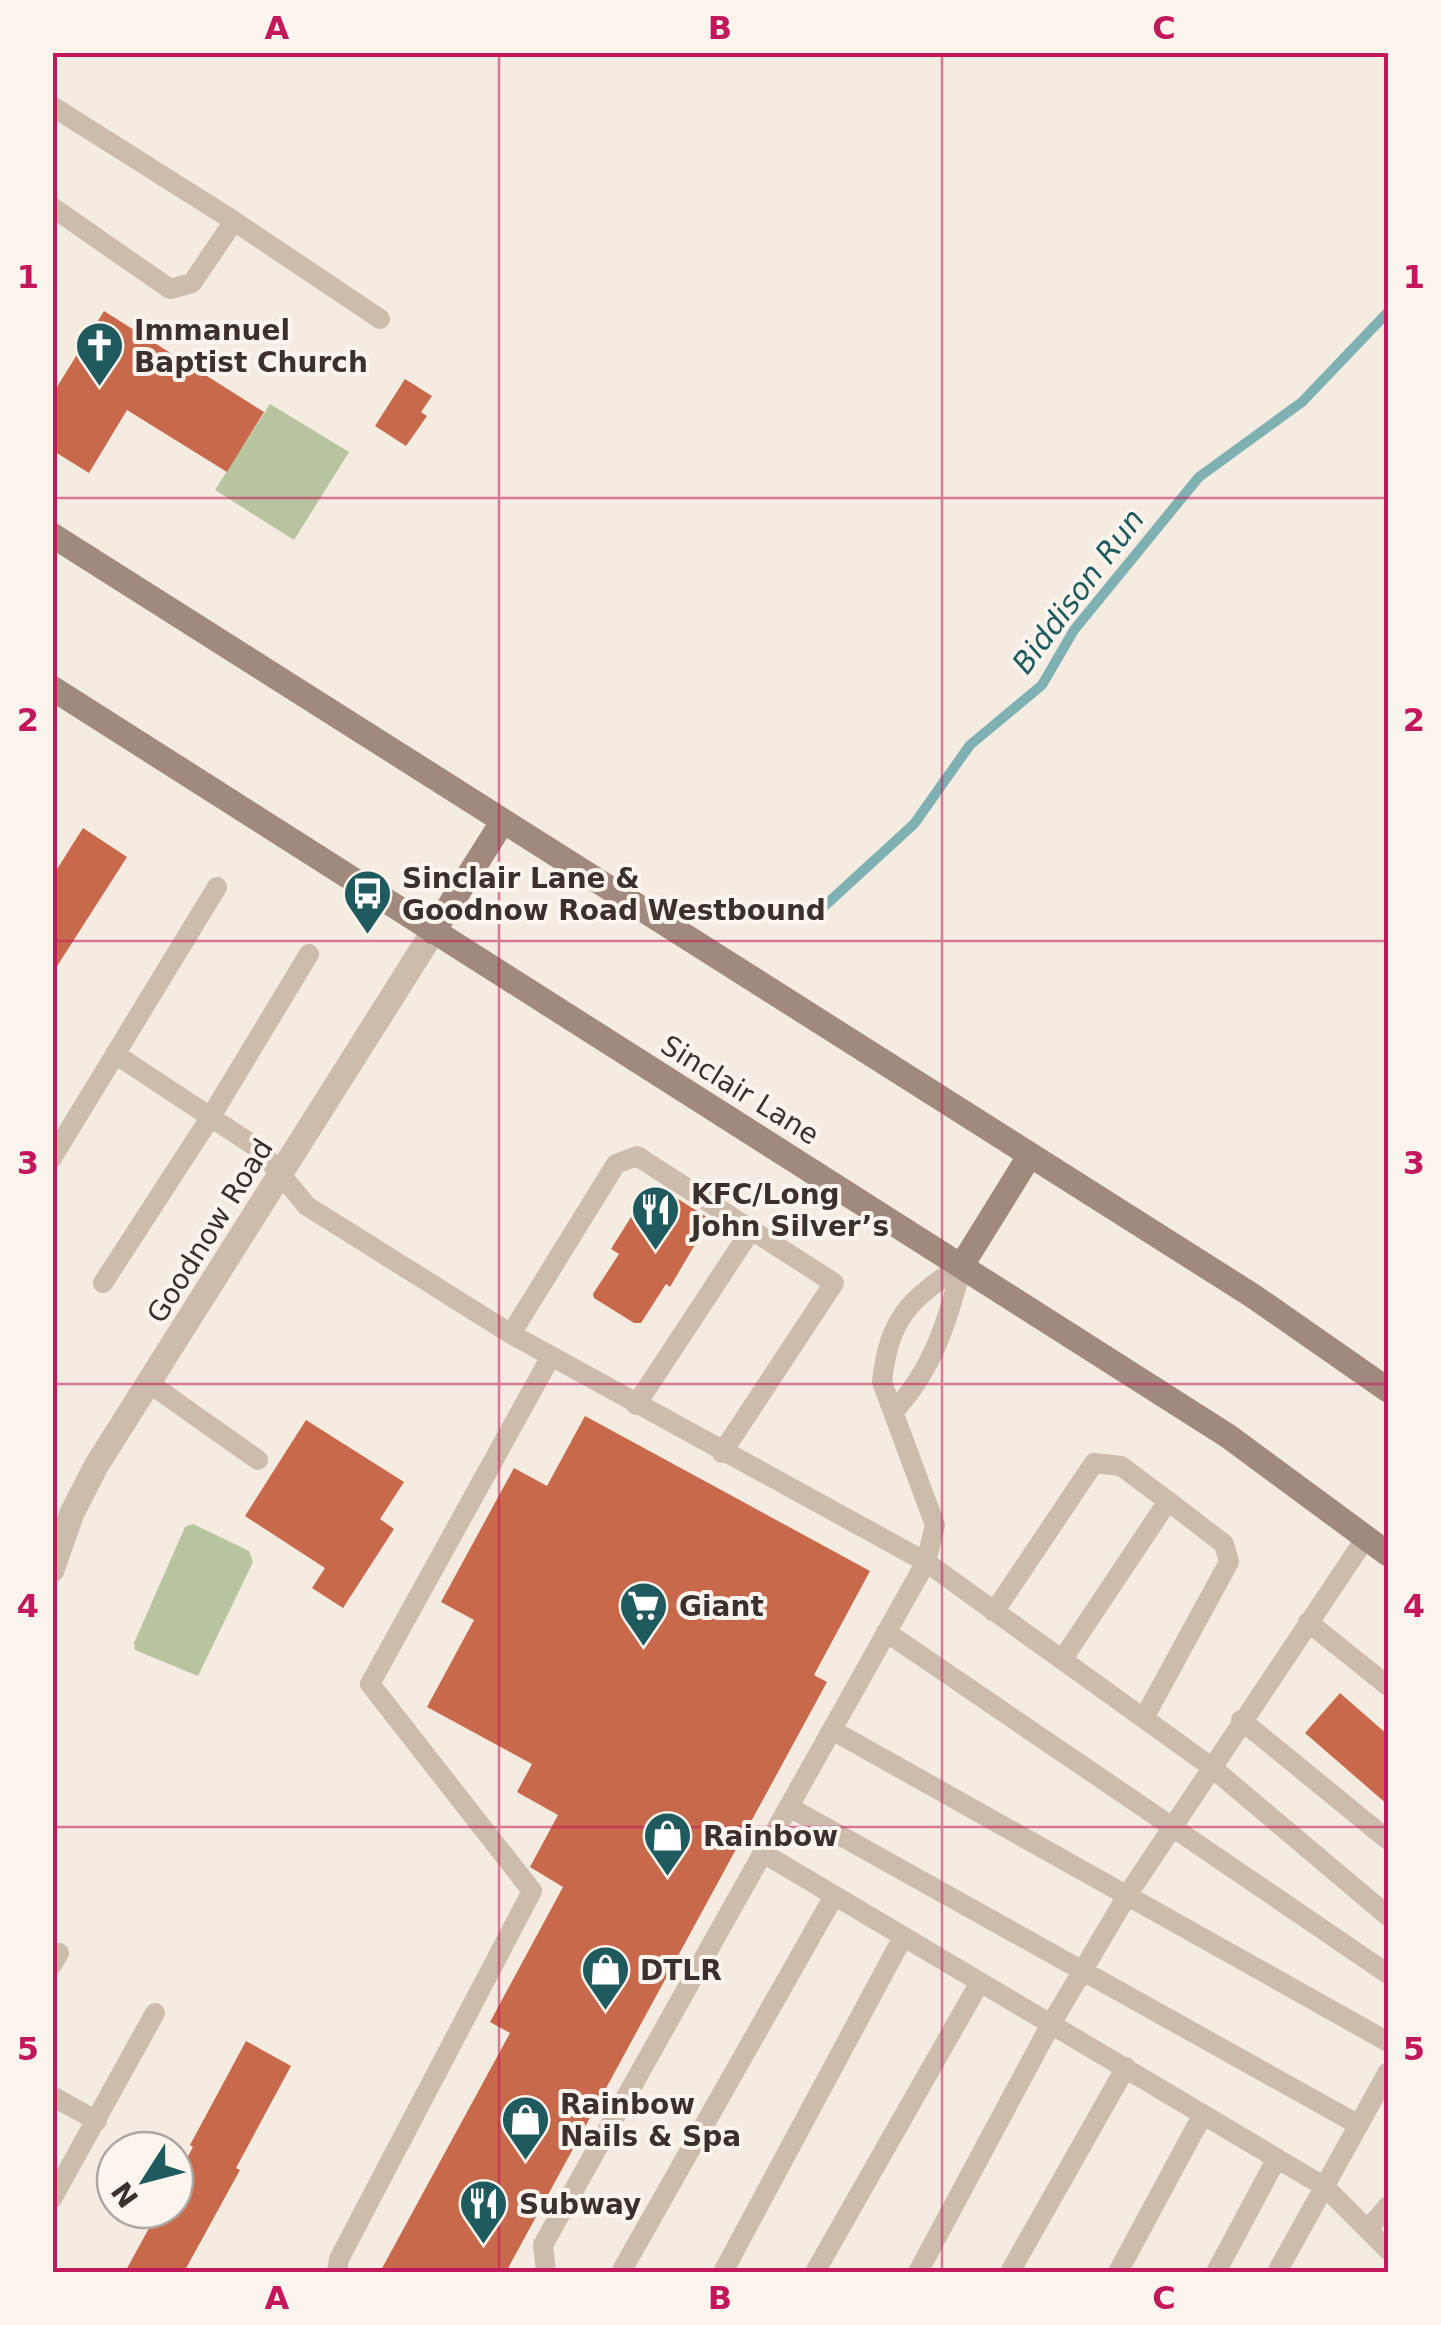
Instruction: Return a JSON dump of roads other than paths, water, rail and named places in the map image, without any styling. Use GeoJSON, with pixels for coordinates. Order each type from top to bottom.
{"type":"FeatureCollection","features":[{"type":"Feature","properties":{"kind":"street"},"geometry":{"type":"LineString","coordinates":[[52,535],[1253,1296],[1388,1390]]}},
{"type":"Feature","properties":{"kind":"street","name":"Sinclair Lane"},"geometry":{"type":"LineString","coordinates":[[52,688],[1228,1436],[1388,1554]]}},
{"type":"Feature","properties":{"kind":"street"},"geometry":{"type":"LineString","coordinates":[[433,932],[503,821]]}},
{"type":"Feature","properties":{"kind":"street","name":"Goodnow Road"},"geometry":{"type":"LineString","coordinates":[[52,1570],[72,1513],[150,1382],[433,932]]}},
{"type":"Feature","properties":{"kind":"street"},"geometry":{"type":"LineString","coordinates":[[962,1266],[1030,1156]]}},
{"type":"Feature","properties":{"kind":"lane"},"geometry":{"type":"LineString","coordinates":[[52,106],[380,319]]}},
{"type":"Feature","properties":{"kind":"lane"},"geometry":{"type":"LineString","coordinates":[[52,207],[170,288],[192,283],[234,221]]}},
{"type":"Feature","properties":{"kind":"lane"},"geometry":{"type":"LineString","coordinates":[[52,1158],[217,887]]}},
{"type":"Feature","properties":{"kind":"lane"},"geometry":{"type":"LineString","coordinates":[[103,1283],[210,1118],[308,954]]}},
{"type":"Feature","properties":{"kind":"lane"},"geometry":{"type":"LineString","coordinates":[[115,1054],[260,1150],[307,1206],[510,1334],[926,1562],[1210,1766],[1388,1916]]}},
{"type":"Feature","properties":{"kind":"lane"},"geometry":{"type":"LineString","coordinates":[[510,1334],[616,1164],[637,1156],[834,1283],[722,1453]]}},
{"type":"Feature","properties":{"kind":"lane"},"geometry":{"type":"LineString","coordinates":[[636,1406],[751,1230]]}},
{"type":"Feature","properties":{"kind":"lane"},"geometry":{"type":"LineString","coordinates":[[893,1412],[925,1372],[949,1318],[962,1266]]}},
{"type":"Feature","properties":{"kind":"lane"},"geometry":{"type":"LineString","coordinates":[[546,2272],[544,2245],[926,1562],[934,1525],[882,1382],[892,1330],[914,1297],[962,1266]]}},
{"type":"Feature","properties":{"kind":"lane"},"geometry":{"type":"LineString","coordinates":[[337,2272],[339,2259],[532,1890],[370,1684],[550,1358]]}},
{"type":"Feature","properties":{"kind":"lane"},"geometry":{"type":"LineString","coordinates":[[150,1382],[258,1460]]}},
{"type":"Feature","properties":{"kind":"lane"},"geometry":{"type":"LineString","coordinates":[[994,1612],[1094,1463],[1121,1466],[1224,1544],[1229,1562],[1144,1718]]}},
{"type":"Feature","properties":{"kind":"lane"},"geometry":{"type":"LineString","coordinates":[[1062,1660],[1168,1501]]}},
{"type":"Feature","properties":{"kind":"lane"},"geometry":{"type":"LineString","coordinates":[[918,2272],[1050,2024],[1128,1894],[1367,1536]]}},
{"type":"Feature","properties":{"kind":"lane"},"geometry":{"type":"LineString","coordinates":[[1308,1622],[1388,1686]]}},
{"type":"Feature","properties":{"kind":"lane"},"geometry":{"type":"LineString","coordinates":[[886,1632],[1388,1974]]}},
{"type":"Feature","properties":{"kind":"lane"},"geometry":{"type":"LineString","coordinates":[[1241,1720],[1388,1840]]}},
{"type":"Feature","properties":{"kind":"lane"},"geometry":{"type":"LineString","coordinates":[[832,1730],[1388,2042]]}},
{"type":"Feature","properties":{"kind":"lane"},"geometry":{"type":"LineString","coordinates":[[788,1807],[1359,2125]]}},
{"type":"Feature","properties":{"kind":"lane"},"geometry":{"type":"LineString","coordinates":[[762,1854],[1325,2187],[1388,2250]]}},
{"type":"Feature","properties":{"kind":"lane"},"geometry":{"type":"LineString","coordinates":[[621,2272],[834,1896]]}},
{"type":"Feature","properties":{"kind":"lane"},"geometry":{"type":"LineString","coordinates":[[722,2272],[903,1936]]}},
{"type":"Feature","properties":{"kind":"lane"},"geometry":{"type":"LineString","coordinates":[[816,2272],[980,1982]]}},
{"type":"Feature","properties":{"kind":"lane"},"geometry":{"type":"LineString","coordinates":[[52,2199],[155,2013]]}},
{"type":"Feature","properties":{"kind":"lane"},"geometry":{"type":"LineString","coordinates":[[1010,2272],[1126,2067]]}},
{"type":"Feature","properties":{"kind":"lane"},"geometry":{"type":"LineString","coordinates":[[1277,2272],[1388,2072]]}},
{"type":"Feature","properties":{"kind":"lane"},"geometry":{"type":"LineString","coordinates":[[52,2096],[97,2121]]}},
{"type":"Feature","properties":{"kind":"lane"},"geometry":{"type":"LineString","coordinates":[[1118,2272],[1203,2114]]}},
{"type":"Feature","properties":{"kind":"lane"},"geometry":{"type":"LineString","coordinates":[[1216,2272],[1276,2158]]}},
{"type":"Feature","properties":{"kind":"lane"},"geometry":{"type":"LineString","coordinates":[[1368,2229],[1388,2206]]}},
{"type":"Feature","properties":{"kind":"waterway","name":"Biddison Run"},"geometry":{"type":"LineString","coordinates":[[819,911],[914,824],[970,745],[1042,685],[1074,630],[1199,477],[1302,402],[1388,312]]}},
{"type":"Feature","properties":{"kind":"place","name":"Immanuel Baptist Church"},"geometry":{"type":"Point","coordinates":[99,388]}},
{"type":"Feature","properties":{"kind":"place","name":"Sinclair Lane & Goodnow Road Westbound"},"geometry":{"type":"Point","coordinates":[367,936]}},
{"type":"Feature","properties":{"kind":"place","name":"KFC/Long John Silver’s"},"geometry":{"type":"Point","coordinates":[656,1252]}},
{"type":"Feature","properties":{"kind":"place","name":"Giant"},"geometry":{"type":"Point","coordinates":[644,1648]}},
{"type":"Feature","properties":{"kind":"place","name":"Rainbow"},"geometry":{"type":"Point","coordinates":[668,1878]}},
{"type":"Feature","properties":{"kind":"place","name":"DTLR"},"geometry":{"type":"Point","coordinates":[605,2012]}},
{"type":"Feature","properties":{"kind":"place","name":"Rainbow Nails & Spa"},"geometry":{"type":"Point","coordinates":[525,2162]}},
{"type":"Feature","properties":{"kind":"place","name":"Subway"},"geometry":{"type":"Point","coordinates":[484,2246]}}]}
